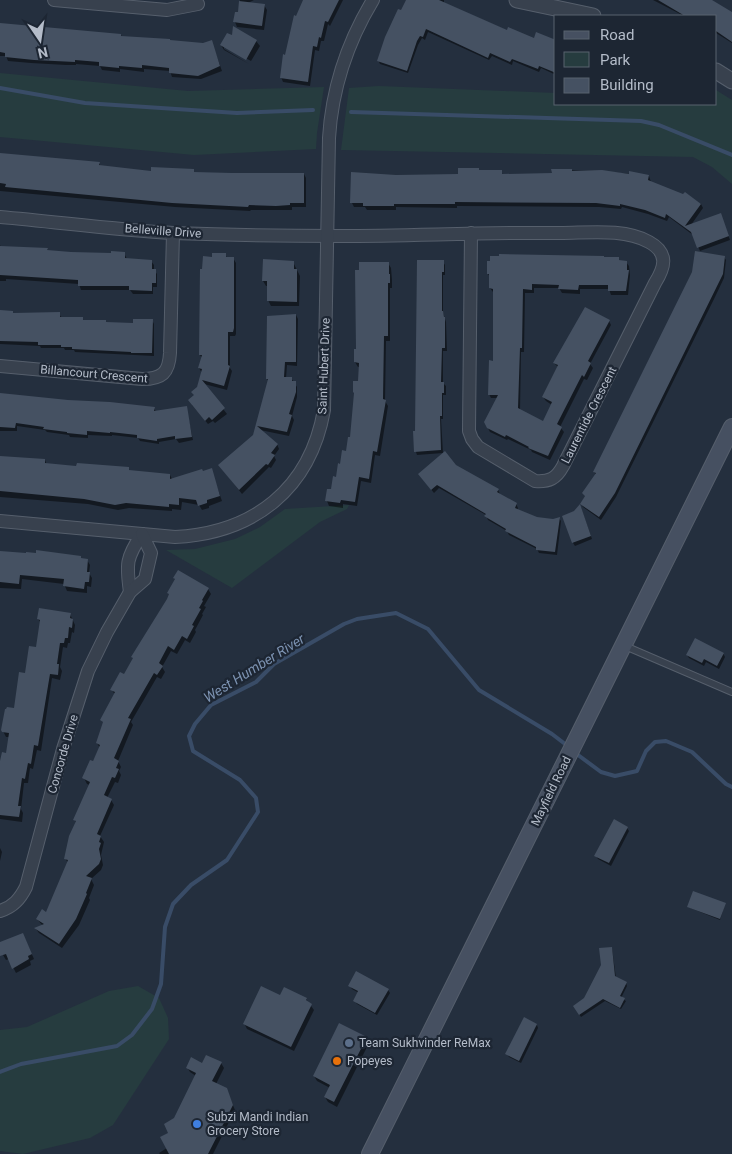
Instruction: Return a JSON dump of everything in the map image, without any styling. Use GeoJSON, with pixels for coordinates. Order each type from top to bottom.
{"type":"FeatureCollection","features":[{"type":"Feature","properties":{"kind":"main road","name":"Mayfield Road"},"geometry":{"type":"LineString","coordinates":[[370,1154],[732,427]]}},
{"type":"Feature","properties":{"kind":"street"},"geometry":{"type":"LineString","coordinates":[[54,0],[114,3],[168,10],[198,4]]}},
{"type":"Feature","properties":{"kind":"street","name":"Saint Hubert Drive"},"geometry":{"type":"LineString","coordinates":[[0,521],[176,537],[192,536],[229,528],[256,515],[270,506],[289,487],[316,442],[324,410],[330,126],[335,93],[352,39],[373,0]]}},
{"type":"Feature","properties":{"kind":"street"},"geometry":{"type":"LineString","coordinates":[[517,0],[588,15]]}},
{"type":"Feature","properties":{"kind":"street"},"geometry":{"type":"LineString","coordinates":[[717,72],[732,81]]}},
{"type":"Feature","properties":{"kind":"street","name":"Belleville Drive"},"geometry":{"type":"LineString","coordinates":[[0,216],[172,233],[327,236]]}},
{"type":"Feature","properties":{"kind":"street","name":"Billancourt Crescent"},"geometry":{"type":"LineString","coordinates":[[0,366],[142,379],[153,379],[162,375],[169,365],[170,353],[172,233]]}},
{"type":"Feature","properties":{"kind":"street","name":"Laurentide Crescent"},"geometry":{"type":"LineString","coordinates":[[327,236],[471,233],[623,235],[648,242],[662,254],[664,263],[662,272],[563,466],[558,475],[552,480],[535,481],[478,447],[469,431],[471,233]]}},
{"type":"Feature","properties":{"kind":"street"},"geometry":{"type":"LineString","coordinates":[[130,592],[127,570],[130,552],[142,534]]}},
{"type":"Feature","properties":{"kind":"street","name":"Concorde Drive"},"geometry":{"type":"LineString","coordinates":[[0,911],[16,903],[26,887],[63,749],[88,671],[107,632],[130,592],[146,579],[151,553],[142,534]]}},
{"type":"Feature","properties":{"kind":"lane"},"geometry":{"type":"LineString","coordinates":[[624,645],[732,692]]}},
{"type":"Feature","properties":{"kind":"green space"},"geometry":{"type":"Polygon","coordinates":[[[0,73],[188,91],[324,87],[316,149],[194,155],[0,137],[0,73]]]}},
{"type":"Feature","properties":{"kind":"green space"},"geometry":{"type":"Polygon","coordinates":[[[379,86],[554,93],[554,105],[717,105],[717,91],[732,100],[732,184],[712,167],[693,157],[341,150],[349,88],[379,86]]]}},
{"type":"Feature","properties":{"kind":"green space"},"geometry":{"type":"Polygon","coordinates":[[[349,505],[347,509],[320,522],[232,588],[166,550],[195,549],[235,539],[260,527],[285,509],[349,505]]]}},
{"type":"Feature","properties":{"kind":"green space"},"geometry":{"type":"Polygon","coordinates":[[[138,986],[159,998],[168,1018],[169,1039],[113,1125],[90,1138],[23,1154],[0,1151],[0,1030],[27,1027],[109,991],[138,986]]]}},
{"type":"Feature","properties":{"kind":"building"},"geometry":{"type":"Polygon","coordinates":[[[303,0],[339,0],[328,22],[325,21],[317,47],[313,46],[308,82],[280,78],[283,54],[285,55],[294,15],[296,16],[303,0]]]}},
{"type":"Feature","properties":{"kind":"building"},"geometry":{"type":"Polygon","coordinates":[[[406,0],[439,0],[507,30],[508,27],[534,38],[536,32],[554,39],[554,72],[539,66],[538,69],[512,59],[510,62],[490,53],[488,58],[426,29],[423,37],[420,36],[417,41],[407,71],[377,61],[385,37],[398,9],[401,10],[406,0]]]}},
{"type":"Feature","properties":{"kind":"building"},"geometry":{"type":"Polygon","coordinates":[[[658,0],[712,0],[732,12],[732,42],[717,32],[717,15],[683,15],[658,0]]]}},
{"type":"Feature","properties":{"kind":"building"},"geometry":{"type":"Polygon","coordinates":[[[239,1],[265,4],[262,26],[233,22],[235,12],[238,12],[239,1]]]}},
{"type":"Feature","properties":{"kind":"building"},"geometry":{"type":"Polygon","coordinates":[[[0,23],[203,43],[212,40],[220,66],[198,76],[169,73],[169,68],[142,65],[142,68],[119,66],[119,68],[99,66],[99,62],[5,57],[5,53],[0,52],[0,23]]]}},
{"type":"Feature","properties":{"kind":"building"},"geometry":{"type":"Polygon","coordinates":[[[233,26],[257,40],[246,60],[220,45],[227,33],[232,35],[233,26]]]}},
{"type":"Feature","properties":{"kind":"building"},"geometry":{"type":"Polygon","coordinates":[[[0,153],[100,162],[99,165],[151,171],[151,167],[194,169],[194,172],[304,173],[304,203],[276,206],[249,205],[248,207],[172,203],[5,187],[6,184],[0,183],[0,153]]]}},
{"type":"Feature","properties":{"kind":"building"},"geometry":{"type":"Polygon","coordinates":[[[458,168],[502,170],[502,174],[552,173],[551,169],[572,169],[572,171],[602,170],[629,174],[629,171],[649,175],[648,180],[683,194],[685,192],[701,204],[685,226],[721,213],[729,236],[697,248],[691,232],[666,214],[665,218],[645,210],[620,204],[620,206],[596,203],[455,202],[455,204],[363,206],[363,203],[350,203],[351,172],[396,175],[458,174],[458,168]]]}},
{"type":"Feature","properties":{"kind":"building"},"geometry":{"type":"Polygon","coordinates":[[[0,246],[48,248],[47,250],[71,252],[125,252],[125,258],[152,260],[152,269],[156,269],[156,283],[152,283],[152,291],[129,290],[129,286],[78,286],[78,280],[0,275],[0,246]]]}},
{"type":"Feature","properties":{"kind":"building"},"geometry":{"type":"Polygon","coordinates":[[[695,251],[725,256],[723,274],[615,493],[599,517],[580,504],[585,496],[582,493],[596,473],[593,472],[692,272],[695,251]]]}},
{"type":"Feature","properties":{"kind":"building"},"geometry":{"type":"Polygon","coordinates":[[[212,253],[226,253],[226,257],[234,257],[234,328],[233,332],[228,332],[228,365],[230,366],[224,386],[202,380],[225,408],[212,420],[209,417],[205,421],[188,400],[194,395],[191,392],[197,387],[202,369],[198,368],[202,355],[199,355],[200,269],[202,269],[203,256],[212,257],[212,253]]]}},
{"type":"Feature","properties":{"kind":"building"},"geometry":{"type":"Polygon","coordinates":[[[499,254],[604,256],[619,257],[619,260],[627,261],[627,270],[629,270],[626,291],[608,291],[608,285],[579,285],[578,290],[558,289],[559,285],[532,284],[532,290],[523,289],[518,408],[543,421],[552,402],[542,397],[558,365],[553,363],[585,307],[610,320],[588,361],[591,363],[584,377],[582,375],[557,424],[562,427],[548,456],[528,448],[506,435],[505,437],[487,428],[484,422],[498,395],[488,395],[489,360],[493,361],[493,289],[489,288],[487,261],[490,261],[490,256],[499,256],[499,254]]]}},
{"type":"Feature","properties":{"kind":"building"},"geometry":{"type":"Polygon","coordinates":[[[263,259],[294,261],[294,269],[297,269],[297,302],[267,301],[267,281],[262,281],[263,259]]]}},
{"type":"Feature","properties":{"kind":"building"},"geometry":{"type":"Polygon","coordinates":[[[417,260],[444,260],[444,272],[442,272],[442,311],[445,317],[445,348],[442,348],[441,382],[444,382],[444,393],[442,393],[442,416],[440,416],[441,450],[414,452],[413,431],[415,431],[417,260]]]}},
{"type":"Feature","properties":{"kind":"building"},"geometry":{"type":"Polygon","coordinates":[[[359,262],[389,262],[388,336],[384,336],[383,399],[386,400],[377,452],[373,451],[369,479],[359,477],[355,502],[341,500],[340,503],[325,501],[327,489],[331,489],[333,476],[336,477],[342,450],[346,451],[348,437],[350,437],[354,393],[353,381],[358,381],[359,363],[354,362],[354,349],[356,349],[355,270],[359,270],[359,262]]]}},
{"type":"Feature","properties":{"kind":"building"},"geometry":{"type":"Polygon","coordinates":[[[0,310],[13,311],[13,313],[60,312],[60,317],[83,317],[83,320],[106,320],[106,322],[133,323],[133,319],[153,319],[152,353],[72,349],[72,347],[61,347],[61,345],[38,345],[38,342],[0,341],[0,310]]]}},
{"type":"Feature","properties":{"kind":"building"},"geometry":{"type":"Polygon","coordinates":[[[296,314],[296,362],[285,362],[284,377],[292,377],[292,381],[296,381],[296,392],[289,414],[292,415],[287,432],[257,426],[278,444],[271,453],[275,455],[268,465],[266,464],[239,490],[218,465],[253,435],[268,379],[266,379],[267,316],[296,314]]]}},
{"type":"Feature","properties":{"kind":"building"},"geometry":{"type":"Polygon","coordinates":[[[0,393],[155,407],[154,411],[187,406],[192,437],[175,439],[175,436],[157,439],[157,441],[137,438],[137,435],[110,432],[87,431],[87,435],[67,433],[16,423],[15,428],[0,427],[0,393]]]}},
{"type":"Feature","properties":{"kind":"building"},"geometry":{"type":"Polygon","coordinates":[[[445,451],[456,465],[499,489],[497,492],[517,503],[515,508],[537,517],[553,519],[560,517],[555,552],[536,550],[536,547],[505,531],[506,529],[484,516],[486,514],[437,485],[431,490],[418,474],[445,451]]]}},
{"type":"Feature","properties":{"kind":"building"},"geometry":{"type":"Polygon","coordinates":[[[0,456],[45,459],[45,463],[76,466],[77,463],[129,467],[129,470],[170,474],[170,479],[202,469],[203,471],[212,468],[220,496],[207,500],[207,503],[198,506],[196,500],[179,498],[179,505],[169,504],[169,507],[126,503],[115,505],[84,499],[0,491],[0,456]]]}},
{"type":"Feature","properties":{"kind":"building"},"geometry":{"type":"Polygon","coordinates":[[[580,504],[591,536],[572,543],[562,516],[574,511],[580,504]]]}},
{"type":"Feature","properties":{"kind":"building"},"geometry":{"type":"Polygon","coordinates":[[[36,550],[81,556],[81,558],[88,559],[87,572],[90,572],[89,582],[85,582],[84,589],[63,586],[64,579],[20,575],[19,584],[0,582],[0,551],[36,553],[36,550]]]}},
{"type":"Feature","properties":{"kind":"building"},"geometry":{"type":"Polygon","coordinates":[[[178,570],[209,588],[202,600],[199,608],[201,609],[187,639],[182,636],[174,650],[168,646],[159,663],[163,666],[157,675],[154,673],[128,718],[131,719],[114,758],[119,761],[116,768],[119,769],[115,778],[112,777],[104,795],[112,799],[97,834],[101,836],[99,849],[101,859],[99,864],[86,876],[92,878],[87,894],[76,919],[59,944],[34,928],[44,924],[36,919],[42,909],[46,912],[68,860],[64,859],[69,836],[76,821],[73,820],[90,782],[82,778],[90,760],[93,761],[100,745],[96,743],[103,722],[100,720],[115,692],[110,690],[120,672],[124,674],[133,658],[131,657],[167,599],[169,594],[167,593],[178,570]]]}},
{"type":"Feature","properties":{"kind":"building"},"geometry":{"type":"Polygon","coordinates":[[[39,608],[71,613],[70,618],[73,619],[72,628],[69,627],[68,638],[65,638],[64,643],[60,643],[57,664],[59,664],[58,675],[50,674],[38,746],[34,745],[31,764],[28,763],[25,779],[22,778],[18,806],[21,806],[19,817],[0,815],[0,761],[2,752],[6,753],[9,733],[2,732],[1,730],[5,709],[7,707],[14,708],[19,672],[25,673],[29,646],[36,647],[40,620],[37,619],[39,608]]]}},
{"type":"Feature","properties":{"kind":"building"},"geometry":{"type":"Polygon","coordinates":[[[695,638],[724,653],[717,666],[704,659],[702,663],[686,655],[695,638]]]}},
{"type":"Feature","properties":{"kind":"building"},"geometry":{"type":"Polygon","coordinates":[[[614,819],[628,827],[609,863],[594,856],[614,819]]]}},
{"type":"Feature","properties":{"kind":"building"},"geometry":{"type":"Polygon","coordinates":[[[693,891],[726,903],[720,919],[687,907],[693,891]]]}},
{"type":"Feature","properties":{"kind":"building"},"geometry":{"type":"Polygon","coordinates":[[[23,933],[32,954],[28,956],[29,959],[12,969],[6,954],[0,956],[0,942],[23,933]]]}},
{"type":"Feature","properties":{"kind":"building"},"geometry":{"type":"Polygon","coordinates":[[[612,947],[615,976],[627,982],[620,996],[625,998],[620,1008],[603,999],[579,1015],[573,1006],[584,998],[601,965],[599,948],[612,947]]]}},
{"type":"Feature","properties":{"kind":"building"},"geometry":{"type":"Polygon","coordinates":[[[356,971],[389,989],[375,1013],[353,1001],[358,991],[348,986],[356,971]]]}},
{"type":"Feature","properties":{"kind":"building"},"geometry":{"type":"Polygon","coordinates":[[[261,986],[280,995],[284,987],[307,998],[306,1000],[312,1004],[291,1047],[243,1024],[261,986]]]}},
{"type":"Feature","properties":{"kind":"building"},"geometry":{"type":"Polygon","coordinates":[[[524,1017],[537,1024],[519,1061],[505,1054],[524,1017]]]}},
{"type":"Feature","properties":{"kind":"building"},"geometry":{"type":"Polygon","coordinates":[[[339,1023],[367,1037],[334,1102],[324,1097],[330,1085],[313,1076],[339,1023]]]}},
{"type":"Feature","properties":{"kind":"building"},"geometry":{"type":"Polygon","coordinates":[[[206,1055],[222,1062],[212,1081],[227,1088],[233,1105],[208,1154],[169,1154],[160,1137],[168,1133],[164,1124],[174,1118],[196,1073],[186,1068],[191,1057],[202,1063],[206,1055]]]}},
{"type":"Feature","properties":{"kind":"waterway"},"geometry":{"type":"LineString","coordinates":[[0,88],[85,103],[237,113],[313,110]]}},
{"type":"Feature","properties":{"kind":"waterway"},"geometry":{"type":"LineString","coordinates":[[351,112],[641,121],[659,125],[732,155]]}},
{"type":"Feature","properties":{"kind":"waterway","name":"West Humber River"},"geometry":{"type":"LineString","coordinates":[[0,1072],[21,1064],[117,1046],[132,1035],[152,1009],[161,984],[165,927],[173,904],[191,885],[227,860],[258,812],[256,798],[240,780],[193,751],[189,736],[195,724],[211,705],[256,682],[274,664],[344,624],[357,619],[396,613],[428,629],[479,690],[552,734],[569,747]]}},
{"type":"Feature","properties":{"kind":"waterway","name":"West Humber River"},"geometry":{"type":"LineString","coordinates":[[574,752],[601,772],[615,776],[637,771],[646,751],[655,742],[666,741],[692,752],[726,784],[732,787]]}},
{"type":"Feature","properties":{"kind":"place","name":"Team Sukhvinder ReMax"},"geometry":{"type":"Point","coordinates":[349,1043]}},
{"type":"Feature","properties":{"kind":"place","name":"Popeyes"},"geometry":{"type":"Point","coordinates":[337,1061]}},
{"type":"Feature","properties":{"kind":"place","name":"Subzi Mandi Indian Grocery Store"},"geometry":{"type":"Point","coordinates":[197,1124]}}]}
